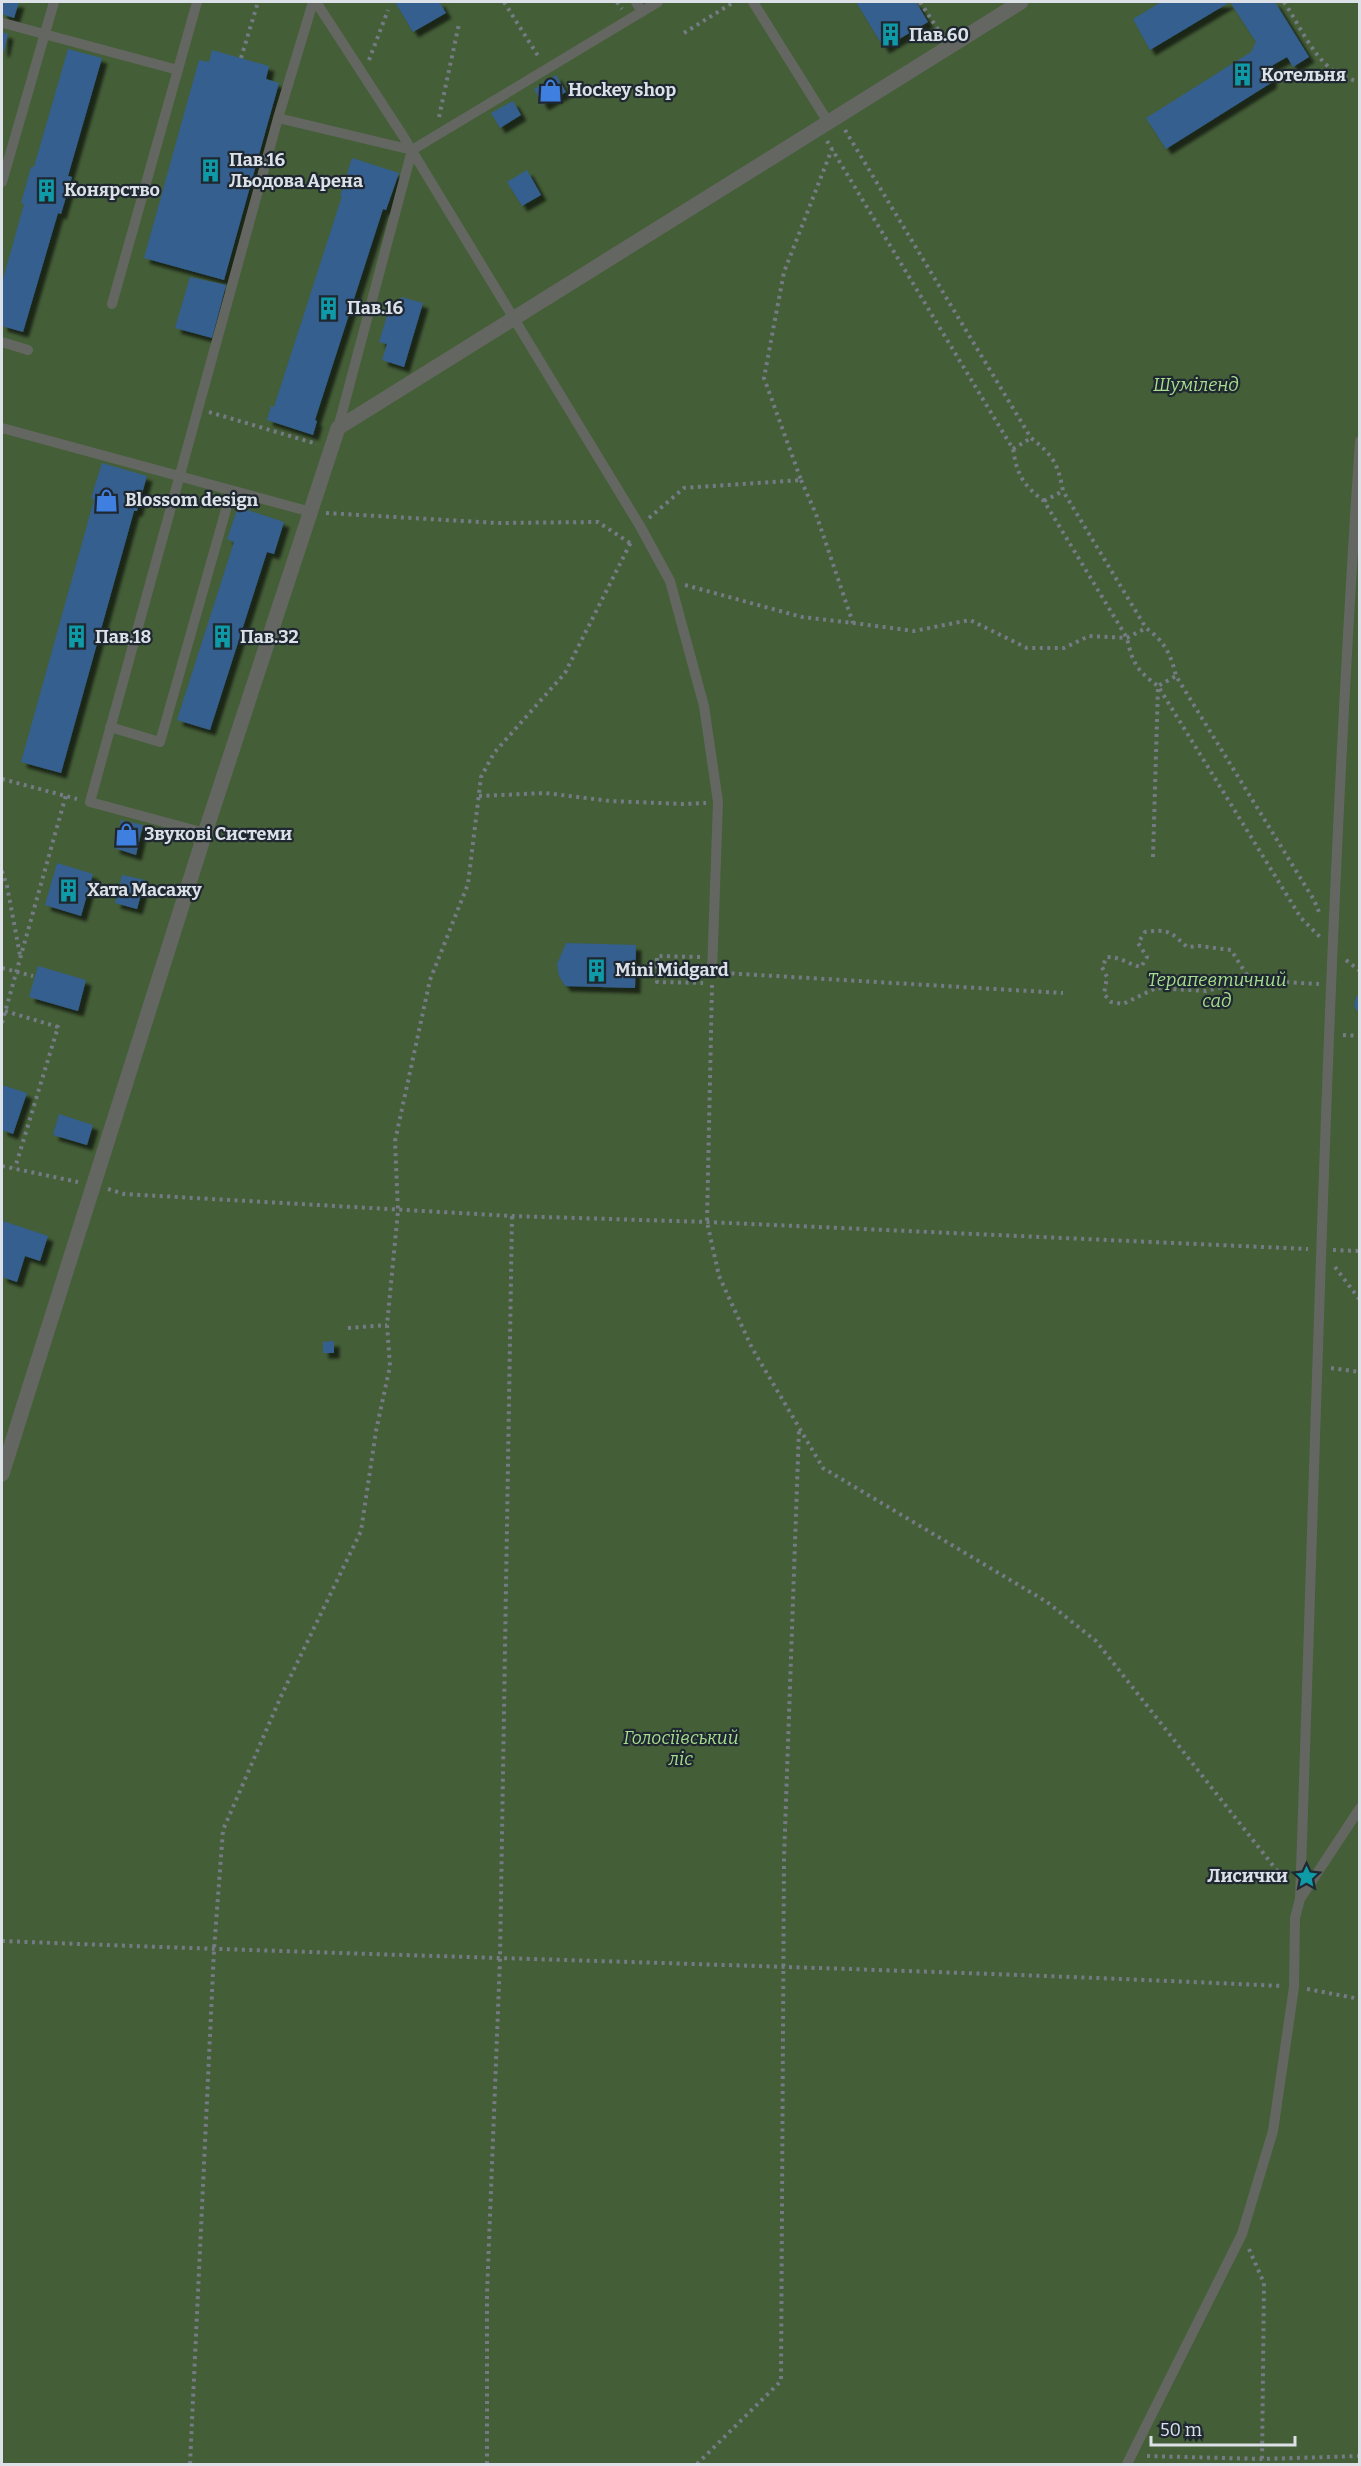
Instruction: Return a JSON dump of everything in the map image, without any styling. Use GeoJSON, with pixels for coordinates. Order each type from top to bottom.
{"type":"FeatureCollection","features":[{"type":"Feature","properties":{"kind":"street"},"geometry":{"type":"LineString","coordinates":[[2,1474],[205,833],[311,512],[329,447],[338,428],[1021,2]]}},
{"type":"Feature","properties":{"kind":"lane"},"geometry":{"type":"LineString","coordinates":[[2,182],[54,2]]}},
{"type":"Feature","properties":{"kind":"lane"},"geometry":{"type":"LineString","coordinates":[[112,304],[197,2]]}},
{"type":"Feature","properties":{"kind":"lane"},"geometry":{"type":"LineString","coordinates":[[315,2],[412,150],[640,526],[670,581],[704,706],[718,802],[712,972]]}},
{"type":"Feature","properties":{"kind":"lane"},"geometry":{"type":"LineString","coordinates":[[205,833],[90,802],[278,118],[315,2]]}},
{"type":"Feature","properties":{"kind":"lane"},"geometry":{"type":"LineString","coordinates":[[636,2],[642,12]]}},
{"type":"Feature","properties":{"kind":"lane"},"geometry":{"type":"LineString","coordinates":[[338,428],[412,150],[658,2]]}},
{"type":"Feature","properties":{"kind":"lane"},"geometry":{"type":"LineString","coordinates":[[753,2],[828,122]]}},
{"type":"Feature","properties":{"kind":"lane"},"geometry":{"type":"LineString","coordinates":[[3,23],[178,70]]}},
{"type":"Feature","properties":{"kind":"lane"},"geometry":{"type":"LineString","coordinates":[[278,118],[412,150]]}},
{"type":"Feature","properties":{"kind":"lane"},"geometry":{"type":"LineString","coordinates":[[2,342],[28,350]]}},
{"type":"Feature","properties":{"kind":"lane"},"geometry":{"type":"LineString","coordinates":[[2,428],[179,478],[311,512]]}},
{"type":"Feature","properties":{"kind":"lane"},"geometry":{"type":"LineString","coordinates":[[1129,2460],[1242,2234],[1273,2131],[1294,1987],[1295,1918],[1300,1899],[1332,949],[1345,659],[1359,441]]}},
{"type":"Feature","properties":{"kind":"lane"},"geometry":{"type":"LineString","coordinates":[[110,727],[160,742],[231,492]]}},
{"type":"Feature","properties":{"kind":"lane"},"geometry":{"type":"LineString","coordinates":[[1300,1899],[1359,1808]]}},
{"type":"Feature","properties":{"kind":"path"},"geometry":{"type":"LineString","coordinates":[[241,58],[258,2]]}},
{"type":"Feature","properties":{"kind":"path"},"geometry":{"type":"LineString","coordinates":[[504,2],[546,69]]}},
{"type":"Feature","properties":{"kind":"path"},"geometry":{"type":"LineString","coordinates":[[684,33],[734,2]]}},
{"type":"Feature","properties":{"kind":"path"},"geometry":{"type":"LineString","coordinates":[[920,2],[949,47]]}},
{"type":"Feature","properties":{"kind":"path"},"geometry":{"type":"LineString","coordinates":[[1284,2],[1329,68],[1359,82]]}},
{"type":"Feature","properties":{"kind":"path"},"geometry":{"type":"LineString","coordinates":[[364,75],[388,10]]}},
{"type":"Feature","properties":{"kind":"path"},"geometry":{"type":"LineString","coordinates":[[435,135],[459,24]]}},
{"type":"Feature","properties":{"kind":"path"},"geometry":{"type":"LineString","coordinates":[[828,122],[832,149],[1013,449],[1016,469],[1029,489],[1044,501],[1127,638],[1131,658],[1143,675],[1158,686],[1301,918],[1332,949]]}},
{"type":"Feature","properties":{"kind":"path"},"geometry":{"type":"LineString","coordinates":[[828,122],[1031,438],[1049,452],[1059,470],[1063,491],[1146,627],[1161,639],[1172,657],[1176,676],[1314,900],[1321,919]]}},
{"type":"Feature","properties":{"kind":"path"},"geometry":{"type":"LineString","coordinates":[[832,149],[784,272],[764,378],[801,480],[816,514],[853,623]]}},
{"type":"Feature","properties":{"kind":"path"},"geometry":{"type":"LineString","coordinates":[[198,409],[329,447]]}},
{"type":"Feature","properties":{"kind":"path"},"geometry":{"type":"LineString","coordinates":[[1013,449],[1031,438]]}},
{"type":"Feature","properties":{"kind":"path"},"geometry":{"type":"LineString","coordinates":[[190,2464],[214,1950],[223,1830],[282,1694],[362,1531],[376,1431],[390,1366],[387,1325],[398,1211],[395,1141],[430,980],[468,884],[481,777],[494,753],[565,673],[640,526],[684,488],[801,480]]}},
{"type":"Feature","properties":{"kind":"path"},"geometry":{"type":"LineString","coordinates":[[1044,501],[1063,491]]}},
{"type":"Feature","properties":{"kind":"path"},"geometry":{"type":"LineString","coordinates":[[311,512],[497,523],[598,522],[638,551]]}},
{"type":"Feature","properties":{"kind":"path"},"geometry":{"type":"LineString","coordinates":[[670,581],[802,617],[914,631],[970,621],[1027,648],[1064,648],[1089,636],[1127,638],[1146,627]]}},
{"type":"Feature","properties":{"kind":"path"},"geometry":{"type":"LineString","coordinates":[[1158,686],[1176,676]]}},
{"type":"Feature","properties":{"kind":"path"},"geometry":{"type":"LineString","coordinates":[[1153,857],[1158,686]]}},
{"type":"Feature","properties":{"kind":"path"},"geometry":{"type":"LineString","coordinates":[[2,779],[90,802]]}},
{"type":"Feature","properties":{"kind":"path"},"geometry":{"type":"LineString","coordinates":[[479,796],[545,794],[610,801],[684,804],[718,802]]}},
{"type":"Feature","properties":{"kind":"path"},"geometry":{"type":"LineString","coordinates":[[2,1023],[3,1012],[17,972],[66,795]]}},
{"type":"Feature","properties":{"kind":"path"},"geometry":{"type":"LineString","coordinates":[[2,871],[20,956]]}},
{"type":"Feature","properties":{"kind":"path"},"geometry":{"type":"LineString","coordinates":[[1250,981],[1231,950],[1199,946],[1187,947],[1171,932],[1161,930],[1144,932],[1138,943],[1147,957],[1141,967],[1128,964],[1119,957],[1107,957],[1102,967],[1107,977],[1104,994],[1112,1002],[1123,1004],[1156,987],[1206,991],[1250,981],[1332,983]]}},
{"type":"Feature","properties":{"kind":"path"},"geometry":{"type":"LineString","coordinates":[[712,957],[657,956],[657,982],[712,984],[707,1222],[719,1276],[752,1348],[823,1468],[1047,1602],[1096,1641],[1300,1899]]}},
{"type":"Feature","properties":{"kind":"path"},"geometry":{"type":"LineString","coordinates":[[2,968],[33,976]]}},
{"type":"Feature","properties":{"kind":"path"},"geometry":{"type":"LineString","coordinates":[[712,972],[1063,993]]}},
{"type":"Feature","properties":{"kind":"path"},"geometry":{"type":"LineString","coordinates":[[3,1012],[58,1026],[15,1168]]}},
{"type":"Feature","properties":{"kind":"path"},"geometry":{"type":"LineString","coordinates":[[2,1166],[94,1185],[124,1194],[398,1211],[707,1222],[1359,1251]]}},
{"type":"Feature","properties":{"kind":"path"},"geometry":{"type":"LineString","coordinates":[[487,2464],[487,2293],[500,1959],[512,1216]]}},
{"type":"Feature","properties":{"kind":"path"},"geometry":{"type":"LineString","coordinates":[[1322,1250],[1359,1300]]}},
{"type":"Feature","properties":{"kind":"path"},"geometry":{"type":"LineString","coordinates":[[348,1328],[387,1325]]}},
{"type":"Feature","properties":{"kind":"path"},"geometry":{"type":"LineString","coordinates":[[1318,1367],[1359,1372]]}},
{"type":"Feature","properties":{"kind":"path"},"geometry":{"type":"LineString","coordinates":[[697,2464],[782,2381],[784,1859],[799,1427]]}},
{"type":"Feature","properties":{"kind":"path"},"geometry":{"type":"LineString","coordinates":[[2,1941],[214,1950],[1057,1976],[1294,1987],[1359,1999]]}},
{"type":"Feature","properties":{"kind":"path"},"geometry":{"type":"LineString","coordinates":[[1242,2234],[1264,2283],[1262,2462]]}},
{"type":"Feature","properties":{"kind":"path"},"geometry":{"type":"LineString","coordinates":[[1129,2460],[1262,2462],[1359,2456]]}},
{"type":"Feature","properties":{"kind":"green space","name":"Голосіївський ліс"},"geometry":{"type":"Polygon","coordinates":[[[2,2],[1359,2],[1359,2464],[2,2464],[2,2]]]}},
{"type":"Feature","properties":{"kind":"building"},"geometry":{"type":"Polygon","coordinates":[[[2,2],[19,2],[14,18],[2,14],[2,2]]]}},
{"type":"Feature","properties":{"kind":"building"},"geometry":{"type":"Polygon","coordinates":[[[395,2],[443,2],[440,3],[446,13],[413,32],[395,2]]]}},
{"type":"Feature","properties":{"kind":"building","name":"Пав.60"},"geometry":{"type":"Polygon","coordinates":[[[856,2],[916,2],[928,22],[884,48],[856,2]]]}},
{"type":"Feature","properties":{"kind":"building"},"geometry":{"type":"Polygon","coordinates":[[[1161,2],[1230,2],[1150,50],[1133,19],[1161,2]]]}},
{"type":"Feature","properties":{"kind":"building","name":"Котельня"},"geometry":{"type":"Polygon","coordinates":[[[1230,2],[1275,2],[1309,57],[1293,67],[1287,57],[1273,65],[1271,83],[1166,149],[1146,118],[1251,52],[1256,42],[1230,2]]]}},
{"type":"Feature","properties":{"kind":"building"},"geometry":{"type":"Polygon","coordinates":[[[2,32],[8,34],[4,52],[2,51],[2,32]]]}},
{"type":"Feature","properties":{"kind":"building","name":"Конярство"},"geometry":{"type":"Polygon","coordinates":[[[68,49],[102,58],[68,176],[72,177],[61,214],[58,213],[23,332],[2,326],[2,283],[24,204],[21,203],[31,167],[34,167],[68,49]]]}},
{"type":"Feature","properties":{"kind":"building","name":"Пав.16 Льодова Арена"},"geometry":{"type":"Polygon","coordinates":[[[212,50],[269,66],[266,79],[279,83],[224,280],[144,258],[199,60],[209,62],[212,50]]]}},
{"type":"Feature","properties":{"kind":"building","name":"Hockey shop"},"geometry":{"type":"Polygon","coordinates":[[[556,75],[566,92],[543,105],[534,89],[556,75]]]}},
{"type":"Feature","properties":{"kind":"building"},"geometry":{"type":"Polygon","coordinates":[[[513,101],[521,115],[500,128],[491,113],[513,101]]]}},
{"type":"Feature","properties":{"kind":"building","name":"Пав.16"},"geometry":{"type":"Polygon","coordinates":[[[352,158],[399,173],[386,210],[383,209],[315,420],[317,421],[313,435],[267,420],[271,406],[274,407],[342,196],[340,196],[352,158]]]}},
{"type":"Feature","properties":{"kind":"building"},"geometry":{"type":"Polygon","coordinates":[[[527,170],[541,195],[522,206],[507,182],[527,170]]]}},
{"type":"Feature","properties":{"kind":"building"},"geometry":{"type":"Polygon","coordinates":[[[190,277],[226,285],[212,338],[175,328],[190,277]]]}},
{"type":"Feature","properties":{"kind":"building"},"geometry":{"type":"Polygon","coordinates":[[[401,297],[423,303],[404,367],[382,360],[387,344],[379,342],[389,309],[397,311],[401,297]]]}},
{"type":"Feature","properties":{"kind":"building","name":"Пав.18"},"geometry":{"type":"Polygon","coordinates":[[[102,463],[147,476],[137,511],[134,511],[61,773],[21,762],[94,500],[91,498],[102,463]]]}},
{"type":"Feature","properties":{"kind":"building","name":"Пав.32"},"geometry":{"type":"Polygon","coordinates":[[[238,507],[284,522],[274,554],[267,552],[210,730],[177,720],[234,542],[227,539],[238,507]]]}},
{"type":"Feature","properties":{"kind":"building"},"geometry":{"type":"Polygon","coordinates":[[[121,820],[143,825],[136,855],[114,848],[121,820]]]}},
{"type":"Feature","properties":{"kind":"building","name":"Хата Масажу"},"geometry":{"type":"Polygon","coordinates":[[[57,863],[93,874],[81,916],[45,905],[57,863]]]}},
{"type":"Feature","properties":{"kind":"building"},"geometry":{"type":"Polygon","coordinates":[[[122,875],[145,880],[137,909],[115,903],[122,875]]]}},
{"type":"Feature","properties":{"kind":"building","name":"Mini Midgard"},"geometry":{"type":"Polygon","coordinates":[[[566,943],[636,945],[635,988],[565,986],[559,976],[557,964],[566,943]]]}},
{"type":"Feature","properties":{"kind":"building"},"geometry":{"type":"Polygon","coordinates":[[[38,966],[86,980],[78,1011],[29,997],[38,966]]]}},
{"type":"Feature","properties":{"kind":"building"},"geometry":{"type":"Polygon","coordinates":[[[1360,993],[1360,1015],[1354,1006],[1356,997],[1360,993]]]}},
{"type":"Feature","properties":{"kind":"building"},"geometry":{"type":"Polygon","coordinates":[[[2,1085],[27,1093],[13,1134],[2,1130],[2,1085]]]}},
{"type":"Feature","properties":{"kind":"building"},"geometry":{"type":"Polygon","coordinates":[[[59,1114],[93,1125],[87,1145],[53,1135],[59,1114]]]}},
{"type":"Feature","properties":{"kind":"building"},"geometry":{"type":"Polygon","coordinates":[[[3,1221],[48,1236],[40,1261],[25,1256],[17,1282],[2,1277],[3,1221]]]}},
{"type":"Feature","properties":{"kind":"building"},"geometry":{"type":"Polygon","coordinates":[[[334,1341],[334,1353],[323,1353],[323,1342],[334,1341]]]}},
{"type":"Feature","properties":{"kind":"place","name":"Пав.60"},"geometry":{"type":"Point","coordinates":[891,35]}},
{"type":"Feature","properties":{"kind":"place","name":"Котельня"},"geometry":{"type":"Point","coordinates":[1243,75]}},
{"type":"Feature","properties":{"kind":"place","name":"Hockey shop"},"geometry":{"type":"Point","coordinates":[550,90]}},
{"type":"Feature","properties":{"kind":"place","name":"Пав.16 Льодова Арена"},"geometry":{"type":"Point","coordinates":[211,170]}},
{"type":"Feature","properties":{"kind":"place","name":"Конярство"},"geometry":{"type":"Point","coordinates":[46,190]}},
{"type":"Feature","properties":{"kind":"place","name":"Пав.16"},"geometry":{"type":"Point","coordinates":[329,308]}},
{"type":"Feature","properties":{"kind":"place","name":"Blossom design"},"geometry":{"type":"Point","coordinates":[107,500]}},
{"type":"Feature","properties":{"kind":"place","name":"Пав.18"},"geometry":{"type":"Point","coordinates":[77,637]}},
{"type":"Feature","properties":{"kind":"place","name":"Пав.32"},"geometry":{"type":"Point","coordinates":[222,637]}},
{"type":"Feature","properties":{"kind":"place","name":"Звукові Системи"},"geometry":{"type":"Point","coordinates":[126,834]}},
{"type":"Feature","properties":{"kind":"place","name":"Хата Масажу"},"geometry":{"type":"Point","coordinates":[69,890]}},
{"type":"Feature","properties":{"kind":"place","name":"Mini Midgard"},"geometry":{"type":"Point","coordinates":[597,970]}},
{"type":"Feature","properties":{"kind":"place","name":"Лисички"},"geometry":{"type":"Point","coordinates":[1306,1876]}},
{"type":"Feature","properties":{"kind":"park label","name":"Шуміленд"},"geometry":{"type":"Point","coordinates":[1196,385]}},
{"type":"Feature","properties":{"kind":"park label","name":"Терапевтичний сад"},"geometry":{"type":"Point","coordinates":[1217,990]}}]}
